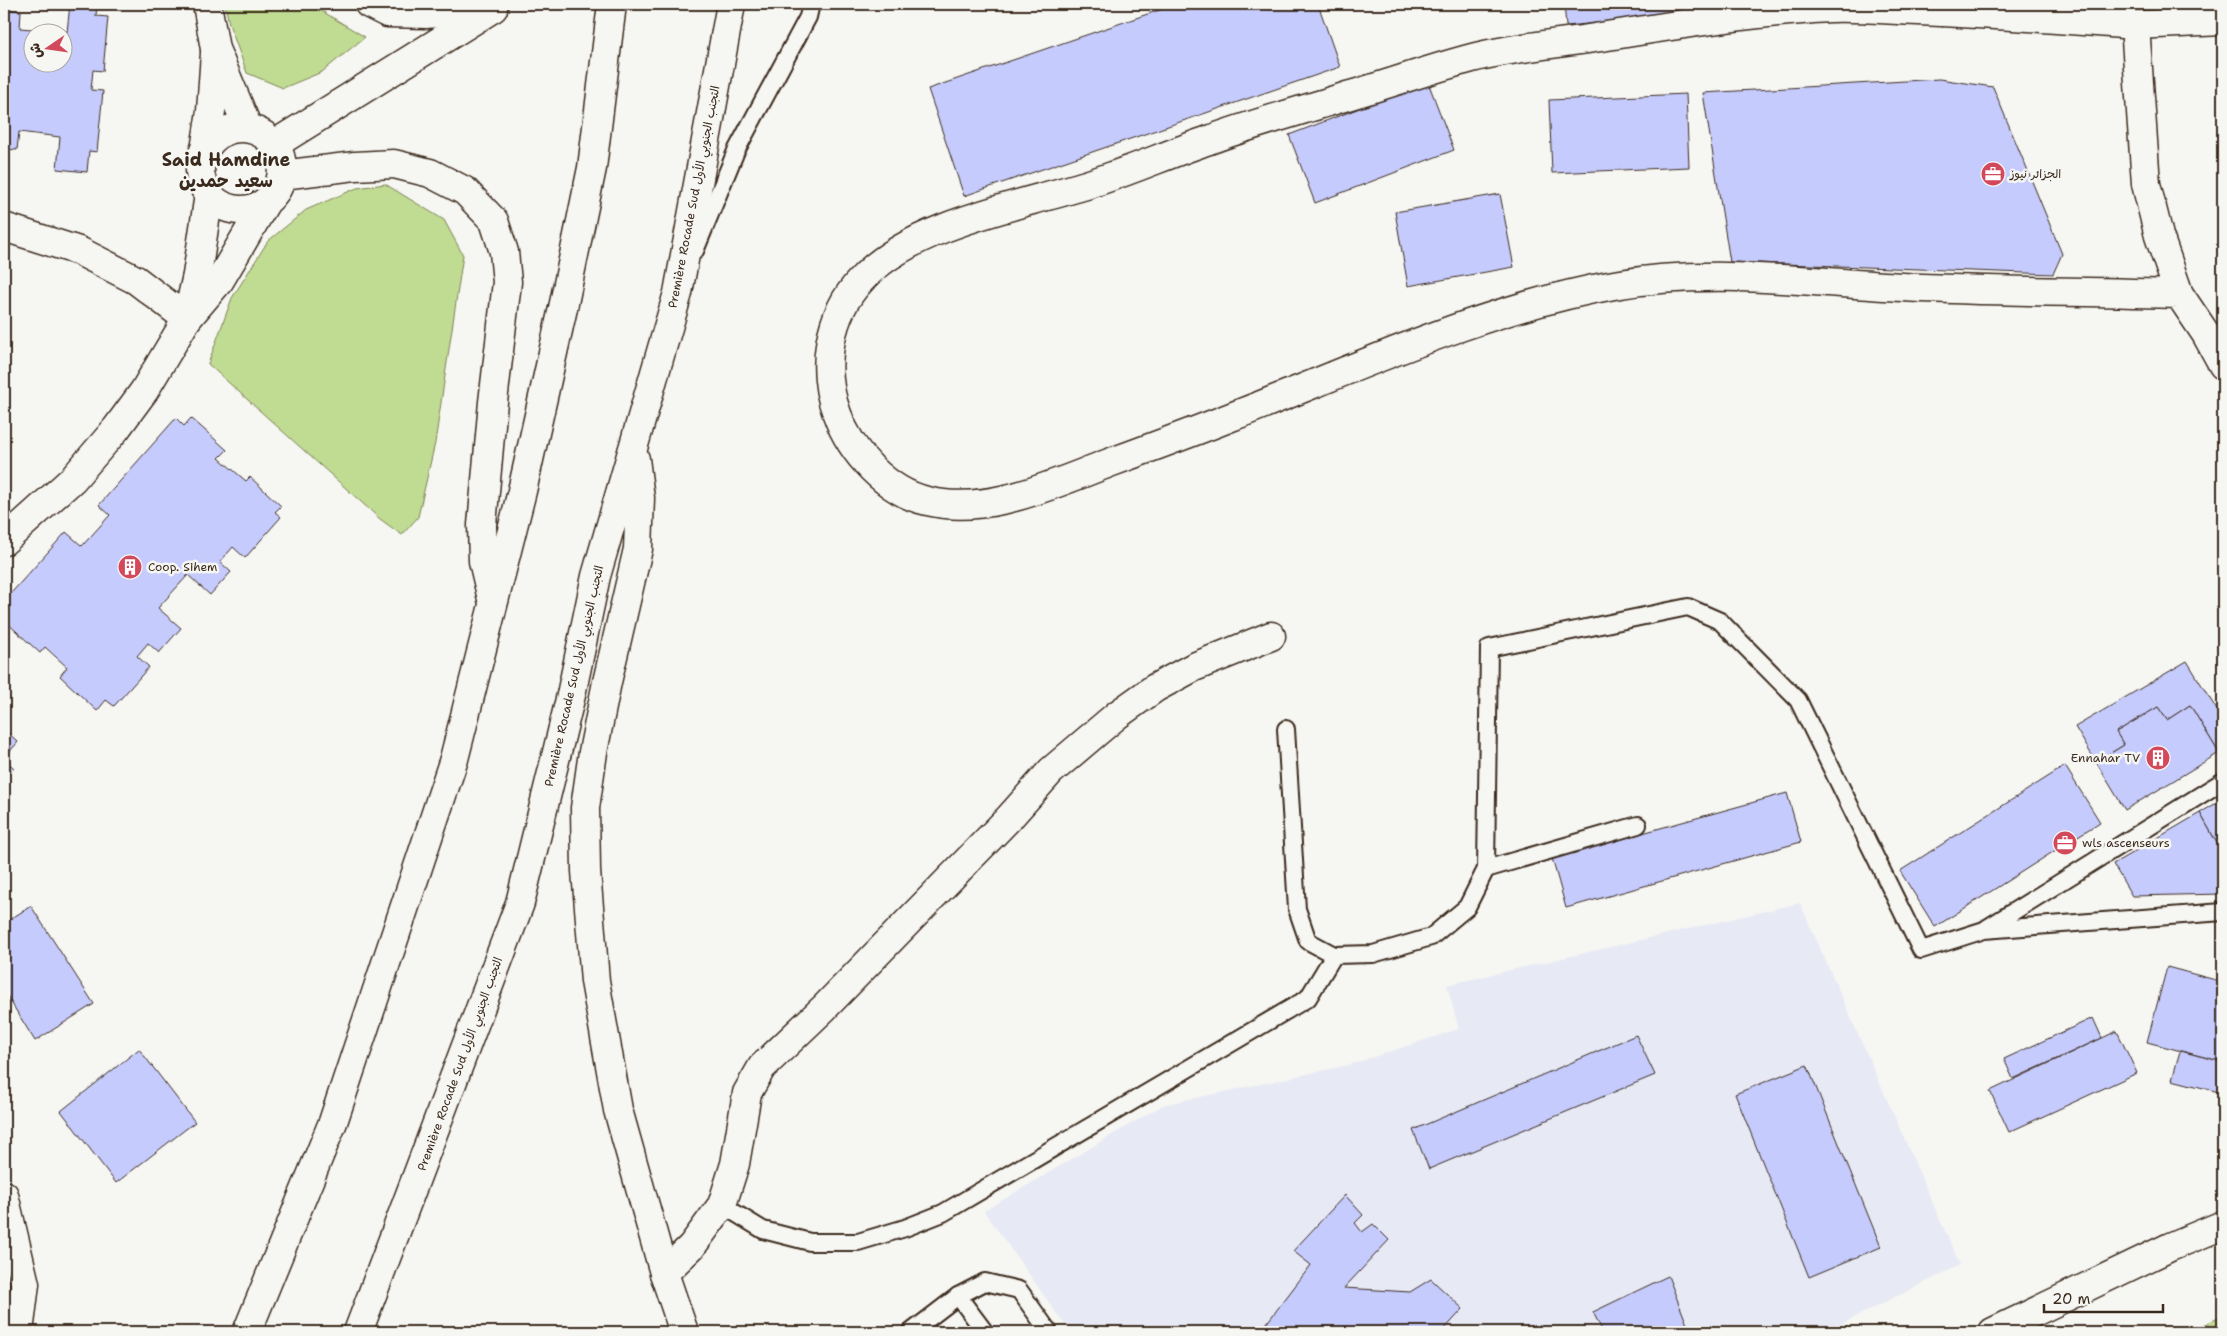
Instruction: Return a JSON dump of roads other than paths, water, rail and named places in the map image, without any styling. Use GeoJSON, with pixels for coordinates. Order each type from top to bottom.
{"type":"FeatureCollection","features":[{"type":"Feature","properties":{"kind":"main road"},"geometry":{"type":"LineString","coordinates":[[207,4],[215,50],[248,128]]}},
{"type":"Feature","properties":{"kind":"main road"},"geometry":{"type":"LineString","coordinates":[[275,144],[493,8],[426,14],[387,13],[369,4]]}},
{"type":"Feature","properties":{"kind":"main road"},"geometry":{"type":"LineString","coordinates":[[247,1332],[333,1122],[454,759],[531,453],[592,168],[612,4]]}},
{"type":"Feature","properties":{"kind":"main road","name":"Première Rocade Sud التجنب الجنوبي الأول"},"geometry":{"type":"LineString","coordinates":[[358,1332],[520,903],[571,695],[596,576],[678,293],[731,4]]}},
{"type":"Feature","properties":{"kind":"main road"},"geometry":{"type":"LineString","coordinates":[[2179,294],[1907,288],[1724,275],[1666,278],[1620,284],[1525,305],[1332,375],[1265,404],[1075,476],[1002,500],[964,505],[930,502],[903,493],[877,473],[856,450],[838,420],[830,389],[828,358],[836,318],[848,294],[864,275],[906,244],[1033,198],[1088,184],[1217,136],[1476,56],[1708,20],[1835,8],[2026,16],[2135,25],[2223,21]]}},
{"type":"Feature","properties":{"kind":"main road"},"geometry":{"type":"LineString","coordinates":[[2135,25],[2146,184],[2159,236],[2179,294],[2215,330],[2223,365]]}},
{"type":"Feature","properties":{"kind":"main road"},"geometry":{"type":"LineString","coordinates":[[215,50],[211,111],[201,163],[201,174],[209,194],[229,208],[242,210],[255,208],[266,202]]}},
{"type":"Feature","properties":{"kind":"main road"},"geometry":{"type":"LineString","coordinates":[[4,541],[73,479],[116,428],[144,391],[187,319],[220,280],[266,202],[279,185],[282,175],[280,154],[275,144],[258,131],[248,128],[235,128],[222,132],[205,150]]}},
{"type":"Feature","properties":{"kind":"main road"},"geometry":{"type":"LineString","coordinates":[[282,175],[355,166],[394,164],[430,173],[465,191],[494,221],[504,252],[507,282],[492,411],[482,525],[483,561],[494,604]]}},
{"type":"Feature","properties":{"kind":"main road"},"geometry":{"type":"LineString","coordinates":[[187,319],[197,275],[209,194]]}},
{"type":"Feature","properties":{"kind":"main road"},"geometry":{"type":"LineString","coordinates":[[4,227],[79,251],[136,280],[187,319]]}},
{"type":"Feature","properties":{"kind":"main road"},"geometry":{"type":"LineString","coordinates":[[634,446],[640,498],[638,549],[593,752],[584,808],[586,871],[595,981],[618,1110],[664,1273],[684,1332]]}},
{"type":"Feature","properties":{"kind":"main road"},"geometry":{"type":"LineString","coordinates":[[664,1273],[692,1246],[722,1205],[735,1164],[747,1093],[762,1067],[824,1008],[1009,818],[1051,771],[1117,715],[1155,688],[1194,667],[1271,636]]}},
{"type":"Feature","properties":{"kind":"main road"},"geometry":{"type":"LineString","coordinates":[[4,1195],[25,1284],[18,1332]]}},
{"type":"Feature","properties":{"kind":"main road"},"geometry":{"type":"LineString","coordinates":[[1994,1332],[2170,1247],[2223,1224]]}},
{"type":"Feature","properties":{"kind":"lane"},"geometry":{"type":"LineString","coordinates":[[678,293],[736,151],[808,16],[811,4]]}},
{"type":"Feature","properties":{"kind":"lane"},"geometry":{"type":"LineString","coordinates":[[1286,729],[1297,909],[1308,940],[1334,955],[1373,954],[1431,937],[1467,907],[1486,869],[1489,648],[1688,607],[1720,620],[1798,700],[1921,950],[1984,930],[2223,912]]}},
{"type":"Feature","properties":{"kind":"lane"},"geometry":{"type":"LineString","coordinates":[[1984,930],[2223,781]]}},
{"type":"Feature","properties":{"kind":"lane"},"geometry":{"type":"LineString","coordinates":[[1486,869],[1638,825]]}},
{"type":"Feature","properties":{"kind":"lane"},"geometry":{"type":"LineString","coordinates":[[722,1205],[763,1230],[810,1242],[858,1242],[943,1213],[1308,998],[1334,955]]}},
{"type":"Feature","properties":{"kind":"lane"},"geometry":{"type":"LineString","coordinates":[[916,1331],[958,1296],[985,1282],[1019,1290],[1048,1332]]}},
{"type":"Feature","properties":{"kind":"lane"},"geometry":{"type":"LineString","coordinates":[[958,1296],[984,1332]]}},
{"type":"Feature","properties":{"kind":"place","name":"الجزائر نيوز"},"geometry":{"type":"Point","coordinates":[1993,174]}},
{"type":"Feature","properties":{"kind":"place","name":"Coop. Sihem"},"geometry":{"type":"Point","coordinates":[130,567]}},
{"type":"Feature","properties":{"kind":"place","name":"Ennahar TV"},"geometry":{"type":"Point","coordinates":[2158,758]}},
{"type":"Feature","properties":{"kind":"place","name":"wls ascenseurs"},"geometry":{"type":"Point","coordinates":[2065,843]}},
{"type":"Feature","properties":{"kind":"district","name":"Said Hamdine سعيد حمدين"},"geometry":{"type":"Point","coordinates":[226,170]}}]}
